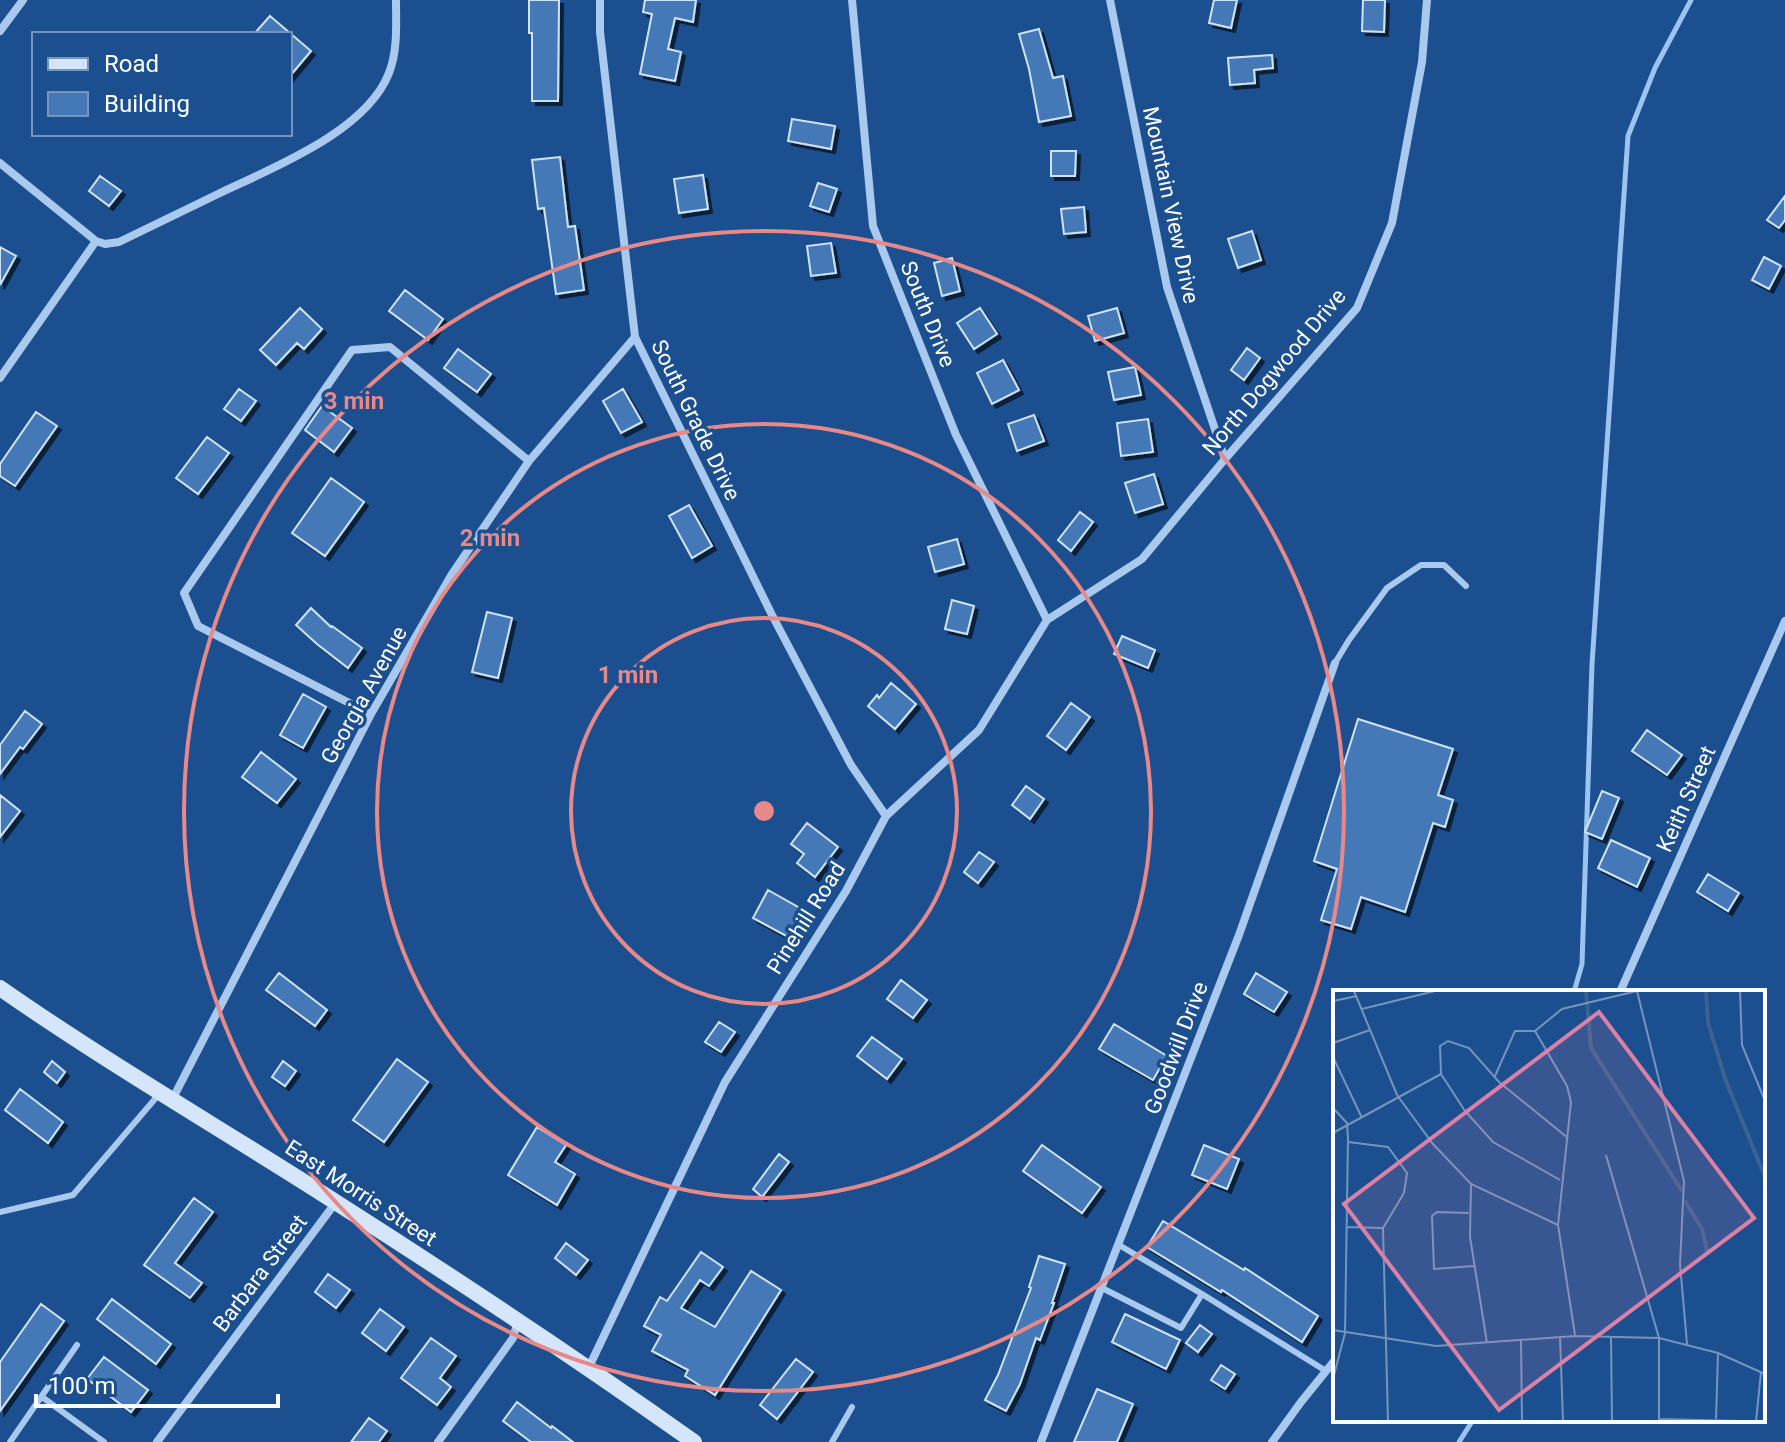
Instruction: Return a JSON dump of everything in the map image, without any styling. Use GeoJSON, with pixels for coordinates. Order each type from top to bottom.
{"type":"FeatureCollection","features":[{"type":"Feature","properties":{"kind":"main road","name":"East Morris Street"},"geometry":{"type":"LineString","coordinates":[[0,988],[589,1367],[694,1442]]}},
{"type":"Feature","properties":{"kind":"street"},"geometry":{"type":"LineString","coordinates":[[0,31],[23,0]]}},
{"type":"Feature","properties":{"kind":"street"},"geometry":{"type":"LineString","coordinates":[[0,163],[96,241],[105,244],[119,242],[304,153],[360,113],[389,74],[394,52],[396,0]]}},
{"type":"Feature","properties":{"kind":"street","name":"South Grade Drive"},"geometry":{"type":"LineString","coordinates":[[600,0],[600,32],[635,337],[772,615],[851,765],[886,816]]}},
{"type":"Feature","properties":{"kind":"street","name":"South Drive"},"geometry":{"type":"LineString","coordinates":[[852,0],[873,226],[956,435],[1047,620]]}},
{"type":"Feature","properties":{"kind":"street","name":"Mountain View Drive"},"geometry":{"type":"LineString","coordinates":[[1110,0],[1167,287],[1225,459]]}},
{"type":"Feature","properties":{"kind":"street","name":"North Dogwood Drive"},"geometry":{"type":"LineString","coordinates":[[1142,559],[1357,308],[1392,223],[1422,62],[1427,0]]}},
{"type":"Feature","properties":{"kind":"street"},"geometry":{"type":"LineString","coordinates":[[0,378],[96,241]]}},
{"type":"Feature","properties":{"kind":"street","name":"Georgia Avenue"},"geometry":{"type":"LineString","coordinates":[[166,1097],[371,714],[452,574],[529,461],[635,337]]}},
{"type":"Feature","properties":{"kind":"street"},"geometry":{"type":"LineString","coordinates":[[371,714],[198,626],[184,593],[352,350],[390,347],[529,461]]}},
{"type":"Feature","properties":{"kind":"street","name":"Pinehill Road"},"geometry":{"type":"LineString","coordinates":[[589,1367],[725,1082],[846,891],[886,816],[979,730],[1047,620],[1142,559]]}},
{"type":"Feature","properties":{"kind":"street","name":"Keith Street"},"geometry":{"type":"LineString","coordinates":[[1621,990],[1785,621]]}},
{"type":"Feature","properties":{"kind":"street","name":"Goodwill Drive"},"geometry":{"type":"LineString","coordinates":[[1041,1442],[1239,935],[1335,663]]}},
{"type":"Feature","properties":{"kind":"street","name":"Barbara Street"},"geometry":{"type":"LineString","coordinates":[[157,1442],[336,1202]]}},
{"type":"Feature","properties":{"kind":"street"},"geometry":{"type":"LineString","coordinates":[[438,1442],[513,1338],[518,1321]]}},
{"type":"Feature","properties":{"kind":"street"},"geometry":{"type":"LineString","coordinates":[[1272,1442],[1333,1362]]}},
{"type":"Feature","properties":{"kind":"lane"},"geometry":{"type":"LineString","coordinates":[[1335,663],[1387,588],[1421,565],[1444,565],[1466,586]]}},
{"type":"Feature","properties":{"kind":"lane"},"geometry":{"type":"LineString","coordinates":[[0,1212],[73,1195],[166,1097]]}},
{"type":"Feature","properties":{"kind":"lane"},"geometry":{"type":"LineString","coordinates":[[1119,1245],[1326,1371]]}},
{"type":"Feature","properties":{"kind":"lane"},"geometry":{"type":"LineString","coordinates":[[1102,1288],[1181,1328],[1202,1294]]}},
{"type":"Feature","properties":{"kind":"lane"},"geometry":{"type":"LineString","coordinates":[[10,1442],[77,1345]]}},
{"type":"Feature","properties":{"kind":"lane"},"geometry":{"type":"LineString","coordinates":[[42,1397],[104,1442]]}},
{"type":"Feature","properties":{"kind":"lane"},"geometry":{"type":"LineString","coordinates":[[832,1442],[852,1407]]}},
{"type":"Feature","properties":{"kind":"building"},"geometry":{"type":"Polygon","coordinates":[[[529,0],[559,0],[558,101],[532,101],[529,0]]]}},
{"type":"Feature","properties":{"kind":"building"},"geometry":{"type":"Polygon","coordinates":[[[645,0],[696,0],[693,22],[675,18],[668,49],[681,52],[675,81],[640,74],[652,14],[643,12],[645,0]]]}},
{"type":"Feature","properties":{"kind":"building"},"geometry":{"type":"Polygon","coordinates":[[[1214,0],[1237,0],[1231,28],[1209,23],[1214,0]]]}},
{"type":"Feature","properties":{"kind":"building"},"geometry":{"type":"Polygon","coordinates":[[[1363,0],[1385,0],[1384,32],[1362,31],[1363,0]]]}},
{"type":"Feature","properties":{"kind":"building"},"geometry":{"type":"Polygon","coordinates":[[[270,16],[289,32],[256,32],[270,16]]]}},
{"type":"Feature","properties":{"kind":"building"},"geometry":{"type":"Polygon","coordinates":[[[1039,29],[1053,78],[1063,76],[1071,116],[1039,122],[1019,34],[1039,29]]]}},
{"type":"Feature","properties":{"kind":"building"},"geometry":{"type":"Polygon","coordinates":[[[292,35],[311,51],[292,74],[292,35]]]}},
{"type":"Feature","properties":{"kind":"building"},"geometry":{"type":"Polygon","coordinates":[[[1272,55],[1273,68],[1254,70],[1255,83],[1230,85],[1228,58],[1272,55]]]}},
{"type":"Feature","properties":{"kind":"building"},"geometry":{"type":"Polygon","coordinates":[[[792,119],[835,126],[831,149],[788,141],[792,119]]]}},
{"type":"Feature","properties":{"kind":"building"},"geometry":{"type":"Polygon","coordinates":[[[1051,151],[1076,151],[1075,176],[1051,176],[1051,151]]]}},
{"type":"Feature","properties":{"kind":"building"},"geometry":{"type":"Polygon","coordinates":[[[560,157],[568,227],[575,226],[584,290],[556,294],[544,208],[538,209],[532,160],[560,157]]]}},
{"type":"Feature","properties":{"kind":"building"},"geometry":{"type":"Polygon","coordinates":[[[703,175],[708,209],[679,213],[674,179],[703,175]]]}},
{"type":"Feature","properties":{"kind":"building"},"geometry":{"type":"Polygon","coordinates":[[[100,176],[121,191],[109,206],[89,191],[100,176]]]}},
{"type":"Feature","properties":{"kind":"building"},"geometry":{"type":"Polygon","coordinates":[[[818,183],[837,189],[829,212],[810,206],[818,183]]]}},
{"type":"Feature","properties":{"kind":"building"},"geometry":{"type":"Polygon","coordinates":[[[1785,196],[1785,220],[1779,228],[1767,220],[1785,196]]]}},
{"type":"Feature","properties":{"kind":"building"},"geometry":{"type":"Polygon","coordinates":[[[1084,207],[1086,232],[1064,234],[1061,209],[1084,207]]]}},
{"type":"Feature","properties":{"kind":"building"},"geometry":{"type":"Polygon","coordinates":[[[1252,231],[1261,260],[1238,268],[1228,239],[1252,231]]]}},
{"type":"Feature","properties":{"kind":"building"},"geometry":{"type":"Polygon","coordinates":[[[831,243],[836,273],[811,276],[807,246],[831,243]]]}},
{"type":"Feature","properties":{"kind":"building"},"geometry":{"type":"Polygon","coordinates":[[[0,247],[16,256],[0,285],[0,247]]]}},
{"type":"Feature","properties":{"kind":"building"},"geometry":{"type":"Polygon","coordinates":[[[1764,257],[1781,266],[1769,289],[1752,280],[1764,257]]]}},
{"type":"Feature","properties":{"kind":"building"},"geometry":{"type":"Polygon","coordinates":[[[952,258],[960,291],[942,296],[934,263],[952,258]]]}},
{"type":"Feature","properties":{"kind":"building"},"geometry":{"type":"Polygon","coordinates":[[[405,290],[443,319],[428,340],[389,311],[405,290]]]}},
{"type":"Feature","properties":{"kind":"building"},"geometry":{"type":"Polygon","coordinates":[[[300,308],[322,329],[304,349],[297,343],[276,365],[260,350],[300,308]]]}},
{"type":"Feature","properties":{"kind":"building"},"geometry":{"type":"Polygon","coordinates":[[[980,308],[997,334],[974,349],[957,323],[980,308]]]}},
{"type":"Feature","properties":{"kind":"building"},"geometry":{"type":"Polygon","coordinates":[[[1117,308],[1124,333],[1095,341],[1088,316],[1117,308]]]}},
{"type":"Feature","properties":{"kind":"building"},"geometry":{"type":"Polygon","coordinates":[[[1247,348],[1260,358],[1244,380],[1231,370],[1247,348]]]}},
{"type":"Feature","properties":{"kind":"building"},"geometry":{"type":"Polygon","coordinates":[[[458,349],[491,374],[477,392],[444,368],[458,349]]]}},
{"type":"Feature","properties":{"kind":"building"},"geometry":{"type":"Polygon","coordinates":[[[1003,360],[1019,390],[992,404],[977,373],[1003,360]]]}},
{"type":"Feature","properties":{"kind":"building"},"geometry":{"type":"Polygon","coordinates":[[[1135,367],[1141,395],[1114,400],[1108,372],[1135,367]]]}},
{"type":"Feature","properties":{"kind":"building"},"geometry":{"type":"Polygon","coordinates":[[[239,389],[256,401],[241,421],[224,409],[239,389]]]}},
{"type":"Feature","properties":{"kind":"building"},"geometry":{"type":"Polygon","coordinates":[[[623,389],[642,422],[621,433],[603,401],[623,389]]]}},
{"type":"Feature","properties":{"kind":"building"},"geometry":{"type":"Polygon","coordinates":[[[322,406],[352,428],[334,452],[305,430],[322,406]]]}},
{"type":"Feature","properties":{"kind":"building"},"geometry":{"type":"Polygon","coordinates":[[[36,412],[57,426],[15,486],[0,476],[0,464],[36,412]]]}},
{"type":"Feature","properties":{"kind":"building"},"geometry":{"type":"Polygon","coordinates":[[[1034,415],[1044,441],[1017,451],[1008,424],[1034,415]]]}},
{"type":"Feature","properties":{"kind":"building"},"geometry":{"type":"Polygon","coordinates":[[[1148,419],[1153,452],[1121,456],[1117,423],[1148,419]]]}},
{"type":"Feature","properties":{"kind":"building"},"geometry":{"type":"Polygon","coordinates":[[[207,437],[229,453],[198,494],[176,478],[207,437]]]}},
{"type":"Feature","properties":{"kind":"building"},"geometry":{"type":"Polygon","coordinates":[[[1154,474],[1163,504],[1135,513],[1125,483],[1154,474]]]}},
{"type":"Feature","properties":{"kind":"building"},"geometry":{"type":"Polygon","coordinates":[[[331,478],[364,502],[325,556],[292,533],[331,478]]]}},
{"type":"Feature","properties":{"kind":"building"},"geometry":{"type":"Polygon","coordinates":[[[689,505],[712,546],[692,558],[669,516],[689,505]]]}},
{"type":"Feature","properties":{"kind":"building"},"geometry":{"type":"Polygon","coordinates":[[[1080,512],[1093,522],[1071,551],[1058,540],[1080,512]]]}},
{"type":"Feature","properties":{"kind":"building"},"geometry":{"type":"Polygon","coordinates":[[[957,539],[964,564],[935,572],[928,547],[957,539]]]}},
{"type":"Feature","properties":{"kind":"building"},"geometry":{"type":"Polygon","coordinates":[[[952,600],[974,606],[967,634],[945,629],[952,600]]]}},
{"type":"Feature","properties":{"kind":"building"},"geometry":{"type":"Polygon","coordinates":[[[311,608],[331,627],[362,648],[348,668],[296,625],[311,608]]]}},
{"type":"Feature","properties":{"kind":"building"},"geometry":{"type":"Polygon","coordinates":[[[487,612],[512,618],[498,678],[472,672],[487,612]]]}},
{"type":"Feature","properties":{"kind":"building"},"geometry":{"type":"Polygon","coordinates":[[[1122,636],[1155,650],[1148,668],[1114,654],[1122,636]]]}},
{"type":"Feature","properties":{"kind":"building"},"geometry":{"type":"Polygon","coordinates":[[[891,683],[916,704],[895,729],[868,706],[891,683]]]}},
{"type":"Feature","properties":{"kind":"building"},"geometry":{"type":"Polygon","coordinates":[[[303,694],[326,707],[303,748],[280,735],[303,694]]]}},
{"type":"Feature","properties":{"kind":"building"},"geometry":{"type":"Polygon","coordinates":[[[1071,703],[1090,717],[1066,750],[1047,736],[1071,703]]]}},
{"type":"Feature","properties":{"kind":"building"},"geometry":{"type":"Polygon","coordinates":[[[25,711],[42,724],[0,774],[0,745],[25,711]]]}},
{"type":"Feature","properties":{"kind":"building"},"geometry":{"type":"Polygon","coordinates":[[[1358,719],[1453,749],[1438,795],[1453,800],[1445,827],[1433,823],[1405,912],[1361,897],[1351,929],[1321,920],[1337,869],[1314,861],[1358,719]]]}},
{"type":"Feature","properties":{"kind":"building"},"geometry":{"type":"Polygon","coordinates":[[[1647,730],[1682,755],[1667,775],[1632,751],[1647,730]]]}},
{"type":"Feature","properties":{"kind":"building"},"geometry":{"type":"Polygon","coordinates":[[[261,752],[296,779],[277,803],[242,777],[261,752]]]}},
{"type":"Feature","properties":{"kind":"building"},"geometry":{"type":"Polygon","coordinates":[[[1026,786],[1044,799],[1030,819],[1012,805],[1026,786]]]}},
{"type":"Feature","properties":{"kind":"building"},"geometry":{"type":"Polygon","coordinates":[[[1602,791],[1619,798],[1602,839],[1585,832],[1602,791]]]}},
{"type":"Feature","properties":{"kind":"building"},"geometry":{"type":"Polygon","coordinates":[[[0,795],[20,811],[0,837],[0,795]]]}},
{"type":"Feature","properties":{"kind":"building"},"geometry":{"type":"Polygon","coordinates":[[[807,823],[838,847],[815,877],[797,863],[804,854],[791,844],[807,823]]]}},
{"type":"Feature","properties":{"kind":"building"},"geometry":{"type":"Polygon","coordinates":[[[1611,840],[1650,858],[1637,887],[1598,868],[1611,840]]]}},
{"type":"Feature","properties":{"kind":"building"},"geometry":{"type":"Polygon","coordinates":[[[979,852],[994,862],[978,883],[964,872],[979,852]]]}},
{"type":"Feature","properties":{"kind":"building"},"geometry":{"type":"Polygon","coordinates":[[[1708,874],[1739,893],[1728,911],[1697,892],[1708,874]]]}},
{"type":"Feature","properties":{"kind":"building"},"geometry":{"type":"Polygon","coordinates":[[[768,890],[805,911],[790,938],[753,918],[768,890]]]}},
{"type":"Feature","properties":{"kind":"building"},"geometry":{"type":"Polygon","coordinates":[[[279,973],[327,1010],[315,1026],[266,990],[279,973]]]}},
{"type":"Feature","properties":{"kind":"building"},"geometry":{"type":"Polygon","coordinates":[[[1256,973],[1287,992],[1274,1012],[1244,994],[1256,973]]]}},
{"type":"Feature","properties":{"kind":"building"},"geometry":{"type":"Polygon","coordinates":[[[901,980],[927,1000],[913,1018],[887,999],[901,980]]]}},
{"type":"Feature","properties":{"kind":"building"},"geometry":{"type":"Polygon","coordinates":[[[719,1022],[735,1032],[721,1052],[705,1042],[719,1022]]]}},
{"type":"Feature","properties":{"kind":"building"},"geometry":{"type":"Polygon","coordinates":[[[1114,1024],[1167,1056],[1153,1080],[1099,1049],[1114,1024]]]}},
{"type":"Feature","properties":{"kind":"building"},"geometry":{"type":"Polygon","coordinates":[[[872,1037],[902,1059],[887,1079],[857,1056],[872,1037]]]}},
{"type":"Feature","properties":{"kind":"building"},"geometry":{"type":"Polygon","coordinates":[[[397,1059],[428,1082],[384,1142],[353,1120],[397,1059]]]}},
{"type":"Feature","properties":{"kind":"building"},"geometry":{"type":"Polygon","coordinates":[[[52,1061],[65,1072],[57,1083],[44,1072],[52,1061]]]}},
{"type":"Feature","properties":{"kind":"building"},"geometry":{"type":"Polygon","coordinates":[[[283,1061],[296,1071],[285,1086],[272,1077],[283,1061]]]}},
{"type":"Feature","properties":{"kind":"building"},"geometry":{"type":"Polygon","coordinates":[[[20,1089],[63,1122],[48,1143],[5,1110],[20,1089]]]}},
{"type":"Feature","properties":{"kind":"building"},"geometry":{"type":"Polygon","coordinates":[[[537,1127],[566,1145],[555,1162],[575,1174],[557,1205],[508,1175],[537,1127]]]}},
{"type":"Feature","properties":{"kind":"building"},"geometry":{"type":"Polygon","coordinates":[[[1042,1145],[1101,1187],[1082,1213],[1023,1171],[1042,1145]]]}},
{"type":"Feature","properties":{"kind":"building"},"geometry":{"type":"Polygon","coordinates":[[[1204,1145],[1239,1159],[1227,1189],[1192,1175],[1204,1145]]]}},
{"type":"Feature","properties":{"kind":"building"},"geometry":{"type":"Polygon","coordinates":[[[779,1154],[789,1162],[762,1197],[753,1189],[779,1154]]]}},
{"type":"Feature","properties":{"kind":"building"},"geometry":{"type":"Polygon","coordinates":[[[194,1198],[213,1212],[175,1263],[202,1283],[190,1298],[144,1265],[194,1198]]]}},
{"type":"Feature","properties":{"kind":"building"},"geometry":{"type":"Polygon","coordinates":[[[1163,1221],[1245,1268],[1318,1316],[1302,1342],[1222,1290],[1147,1247],[1163,1221]]]}},
{"type":"Feature","properties":{"kind":"building"},"geometry":{"type":"Polygon","coordinates":[[[566,1243],[588,1260],[576,1275],[555,1258],[566,1243]]]}},
{"type":"Feature","properties":{"kind":"building"},"geometry":{"type":"Polygon","coordinates":[[[701,1252],[723,1267],[709,1286],[700,1280],[681,1308],[715,1327],[751,1271],[781,1290],[715,1395],[685,1376],[688,1370],[652,1351],[661,1335],[644,1326],[660,1297],[667,1301],[701,1252]]]}},
{"type":"Feature","properties":{"kind":"building"},"geometry":{"type":"Polygon","coordinates":[[[1039,1256],[1065,1264],[1040,1340],[1036,1338],[1020,1384],[1006,1411],[985,1400],[998,1375],[1031,1288],[1039,1256]]]}},
{"type":"Feature","properties":{"kind":"building"},"geometry":{"type":"Polygon","coordinates":[[[328,1274],[350,1290],[336,1308],[315,1292],[328,1274]]]}},
{"type":"Feature","properties":{"kind":"building"},"geometry":{"type":"Polygon","coordinates":[[[112,1299],[171,1344],[156,1364],[97,1319],[112,1299]]]}},
{"type":"Feature","properties":{"kind":"building"},"geometry":{"type":"Polygon","coordinates":[[[41,1304],[64,1321],[0,1411],[0,1362],[41,1304]]]}},
{"type":"Feature","properties":{"kind":"building"},"geometry":{"type":"Polygon","coordinates":[[[380,1309],[404,1327],[386,1351],[362,1333],[380,1309]]]}},
{"type":"Feature","properties":{"kind":"building"},"geometry":{"type":"Polygon","coordinates":[[[1125,1314],[1180,1340],[1166,1369],[1112,1342],[1125,1314]]]}},
{"type":"Feature","properties":{"kind":"building"},"geometry":{"type":"Polygon","coordinates":[[[1200,1325],[1212,1334],[1198,1352],[1186,1343],[1200,1325]]]}},
{"type":"Feature","properties":{"kind":"building"},"geometry":{"type":"Polygon","coordinates":[[[431,1338],[456,1356],[440,1378],[451,1387],[437,1405],[401,1378],[431,1338]]]}},
{"type":"Feature","properties":{"kind":"building"},"geometry":{"type":"Polygon","coordinates":[[[104,1357],[148,1390],[131,1412],[87,1379],[104,1357]]]}},
{"type":"Feature","properties":{"kind":"building"},"geometry":{"type":"Polygon","coordinates":[[[796,1359],[813,1372],[777,1419],[760,1405],[796,1359]]]}},
{"type":"Feature","properties":{"kind":"building"},"geometry":{"type":"Polygon","coordinates":[[[1221,1365],[1235,1374],[1225,1389],[1211,1380],[1221,1365]]]}},
{"type":"Feature","properties":{"kind":"building"},"geometry":{"type":"Polygon","coordinates":[[[1097,1389],[1133,1404],[1117,1442],[1074,1442],[1097,1389]]]}},
{"type":"Feature","properties":{"kind":"building"},"geometry":{"type":"Polygon","coordinates":[[[517,1402],[573,1442],[531,1442],[503,1421],[517,1402]]]}},
{"type":"Feature","properties":{"kind":"building"},"geometry":{"type":"Polygon","coordinates":[[[369,1418],[387,1431],[379,1442],[351,1442],[369,1418]]]}},
{"type":"Feature","properties":{"kind":"waterway"},"geometry":{"type":"LineString","coordinates":[[1575,990],[1582,964],[1592,664],[1628,136],[1655,68],[1691,0]]}},
{"type":"Feature","properties":{"kind":"waterway"},"geometry":{"type":"LineString","coordinates":[[1459,1442],[1472,1422]]}}]}
